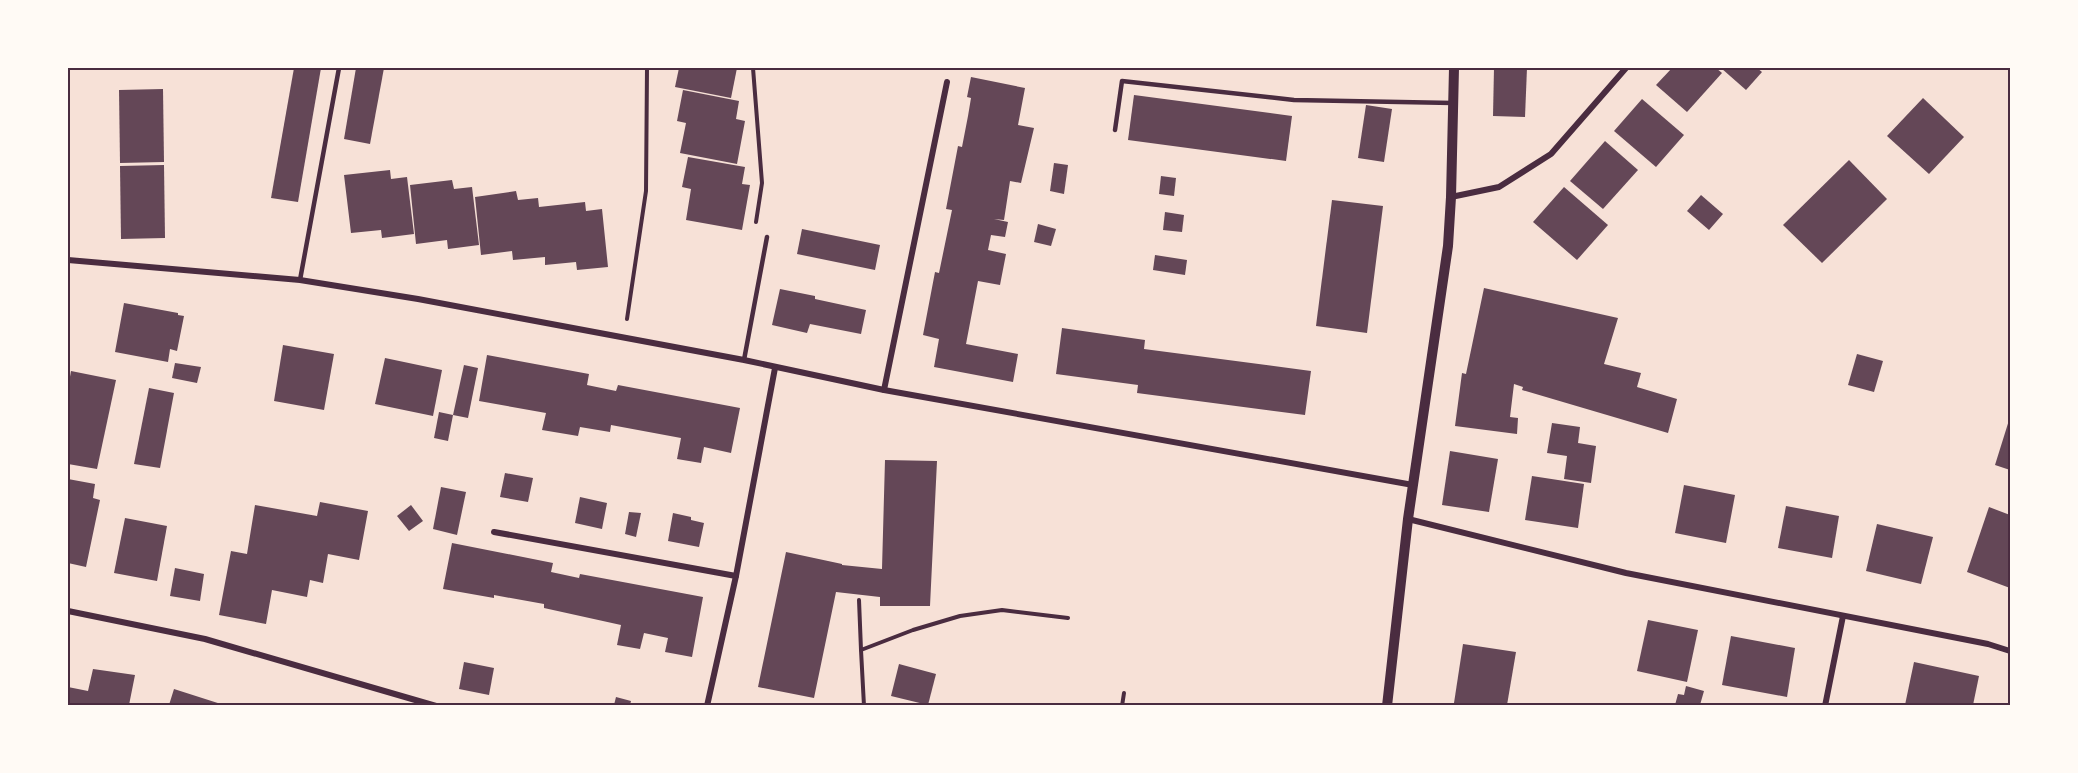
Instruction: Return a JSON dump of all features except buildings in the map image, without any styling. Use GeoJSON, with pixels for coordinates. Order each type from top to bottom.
{"type":"FeatureCollection","features":[{"type":"Feature","properties":{"kind":"street"},"geometry":{"type":"LineString","coordinates":[[1387,705],[1408,519],[1448,246],[1454,68]]}},
{"type":"Feature","properties":{"kind":"street"},"geometry":{"type":"LineString","coordinates":[[1451,197],[1499,187],[1551,154],[1626,68]]}},
{"type":"Feature","properties":{"kind":"street"},"geometry":{"type":"LineString","coordinates":[[884,390],[946,82]]}},
{"type":"Feature","properties":{"kind":"street"},"geometry":{"type":"LineString","coordinates":[[68,260],[300,280],[418,299],[744,360],[884,390],[1413,485]]}},
{"type":"Feature","properties":{"kind":"street"},"geometry":{"type":"LineString","coordinates":[[707,705],[736,576],[775,368]]}},
{"type":"Feature","properties":{"kind":"street"},"geometry":{"type":"LineString","coordinates":[[1408,519],[1626,573],[1988,644],[2010,651]]}},
{"type":"Feature","properties":{"kind":"street"},"geometry":{"type":"LineString","coordinates":[[494,532],[736,576]]}},
{"type":"Feature","properties":{"kind":"street"},"geometry":{"type":"LineString","coordinates":[[68,611],[205,639],[436,705]]}},
{"type":"Feature","properties":{"kind":"street"},"geometry":{"type":"LineString","coordinates":[[1825,705],[1843,616]]}},
{"type":"Feature","properties":{"kind":"lane"},"geometry":{"type":"LineString","coordinates":[[300,280],[339,68]]}},
{"type":"Feature","properties":{"kind":"lane"},"geometry":{"type":"LineString","coordinates":[[1115,130],[1122,81],[1294,100],[1453,103]]}},
{"type":"Feature","properties":{"kind":"lane"},"geometry":{"type":"LineString","coordinates":[[744,360],[767,237]]}},
{"type":"Feature","properties":{"kind":"path"},"geometry":{"type":"LineString","coordinates":[[623,338],[646,192],[647,68]]}},
{"type":"Feature","properties":{"kind":"path"},"geometry":{"type":"LineString","coordinates":[[753,68],[762,183],[754,233],[767,237]]}},
{"type":"Feature","properties":{"kind":"path"},"geometry":{"type":"LineString","coordinates":[[859,600],[864,705]]}},
{"type":"Feature","properties":{"kind":"path"},"geometry":{"type":"LineString","coordinates":[[861,650],[913,630],[960,616],[1002,609],[1068,618]]}},
{"type":"Feature","properties":{"kind":"path"},"geometry":{"type":"LineString","coordinates":[[1122,705],[1124,693]]}}]}
